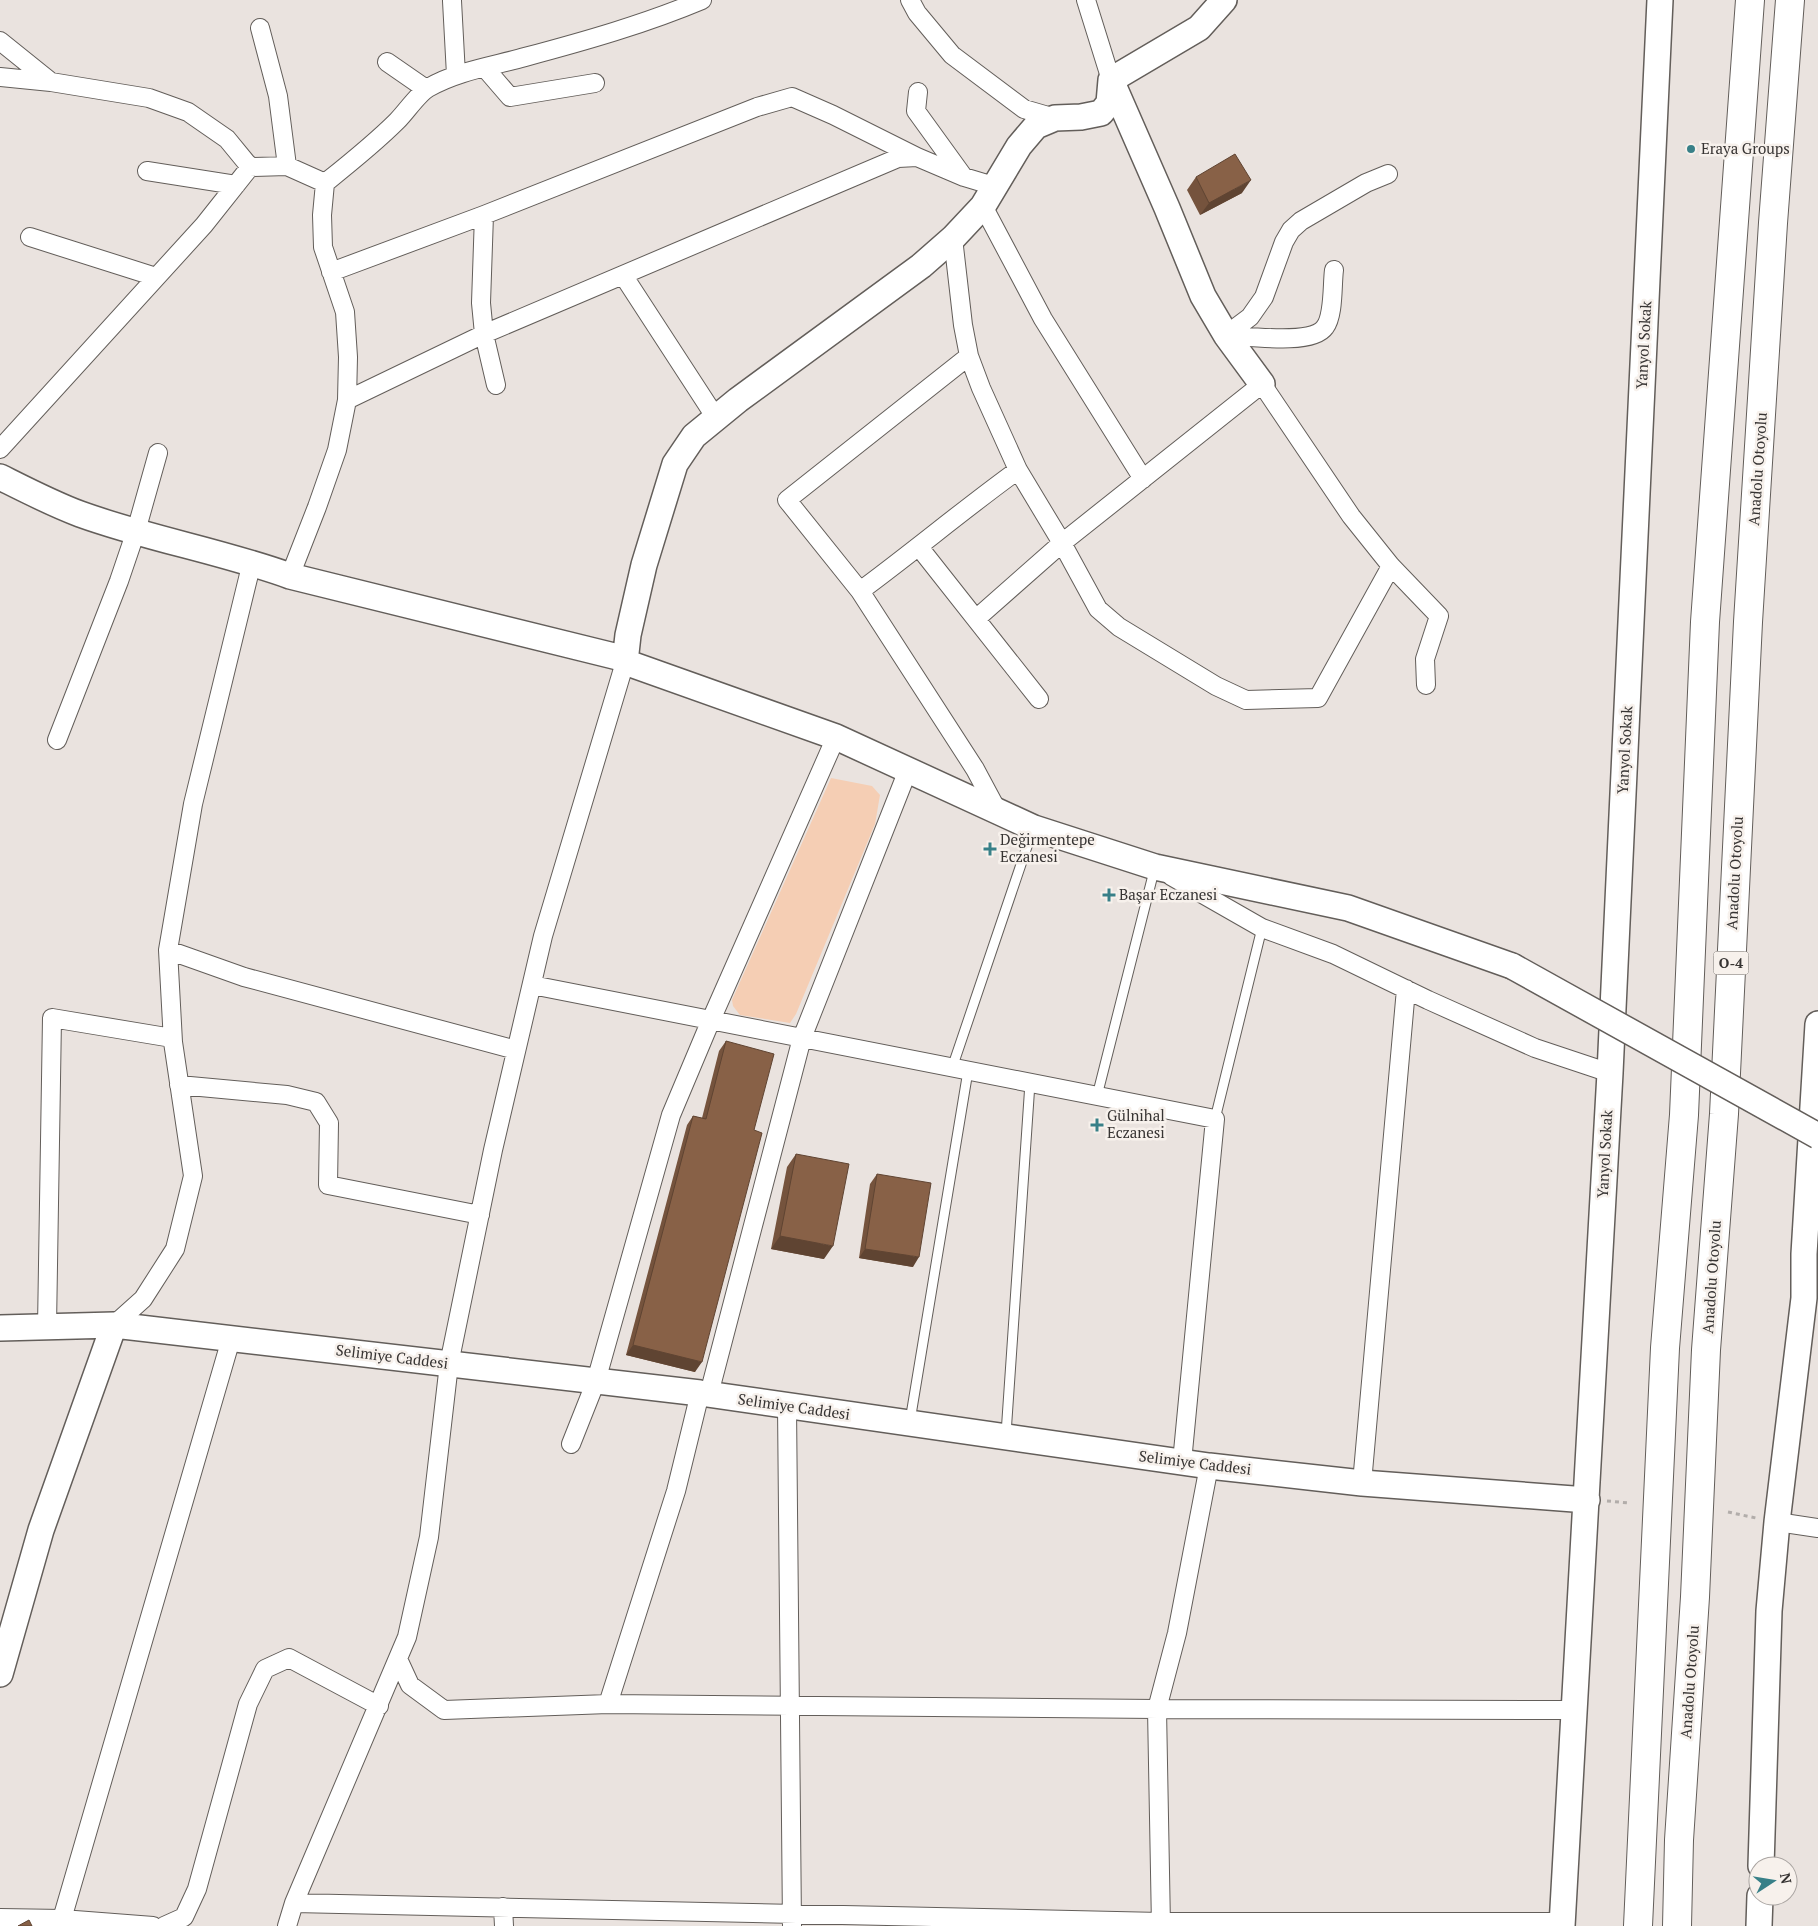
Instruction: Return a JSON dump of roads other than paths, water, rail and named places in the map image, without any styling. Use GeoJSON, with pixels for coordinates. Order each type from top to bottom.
{"type":"FeatureCollection","features":[{"type":"Feature","properties":{"kind":"highway"},"geometry":{"type":"LineString","coordinates":[[1638,1926],[1666,1348],[1684,1115],[1706,622],[1750,0]]}},
{"type":"Feature","properties":{"kind":"highway","name":"Anadolu Otoyolu"},"geometry":{"type":"LineString","coordinates":[[1677,1926],[1679,1840],[1695,1597],[1706,1350],[1724,1114],[1748,622],[1773,223],[1790,0]]}},
{"type":"Feature","properties":{"kind":"street"},"geometry":{"type":"LineString","coordinates":[[290,576],[337,450],[348,400],[345,312],[323,247],[322,215],[325,183],[370,148],[426,89],[456,75],[581,42],[666,15],[702,0]]}},
{"type":"Feature","properties":{"kind":"street"},"geometry":{"type":"LineString","coordinates":[[910,0],[917,13],[952,55],[1024,109],[1055,118],[1081,117],[1101,113],[1109,103],[1111,80]]}},
{"type":"Feature","properties":{"kind":"street"},"geometry":{"type":"LineString","coordinates":[[1086,0],[1111,80],[1203,296],[1226,335],[1262,384],[1351,516],[1391,566],[1439,616],[1425,659],[1426,685]]}},
{"type":"Feature","properties":{"kind":"street"},"geometry":{"type":"LineString","coordinates":[[1111,80],[1199,28],[1224,0]]}},
{"type":"Feature","properties":{"kind":"street","name":"Yanyol Sokak"},"geometry":{"type":"LineString","coordinates":[[1562,1924],[1610,1073],[1660,0]]}},
{"type":"Feature","properties":{"kind":"street"},"geometry":{"type":"LineString","coordinates":[[452,1],[456,75]]}},
{"type":"Feature","properties":{"kind":"street"},"geometry":{"type":"LineString","coordinates":[[260,28],[278,96],[287,166]]}},
{"type":"Feature","properties":{"kind":"street"},"geometry":{"type":"LineString","coordinates":[[0,41],[51,82]]}},
{"type":"Feature","properties":{"kind":"street"},"geometry":{"type":"LineString","coordinates":[[387,62],[426,89]]}},
{"type":"Feature","properties":{"kind":"street"},"geometry":{"type":"LineString","coordinates":[[485,68],[510,96],[596,82]]}},
{"type":"Feature","properties":{"kind":"street"},"geometry":{"type":"LineString","coordinates":[[0,77],[51,82],[149,98],[188,112],[227,139],[250,167]]}},
{"type":"Feature","properties":{"kind":"street"},"geometry":{"type":"LineString","coordinates":[[918,92],[916,111],[964,177]]}},
{"type":"Feature","properties":{"kind":"street"},"geometry":{"type":"LineString","coordinates":[[331,272],[757,107],[792,97],[833,115],[917,157],[964,177],[988,196],[1043,319],[1143,479]]}},
{"type":"Feature","properties":{"kind":"street"},"geometry":{"type":"LineString","coordinates":[[287,1926],[294,1903],[407,1637],[430,1537],[449,1364],[516,1050],[543,936],[626,661],[628,635],[644,565],[675,464],[694,436],[716,418],[921,266],[953,238],[988,196],[1019,146],[1036,126],[1055,118]]}},
{"type":"Feature","properties":{"kind":"street"},"geometry":{"type":"LineString","coordinates":[[348,400],[406,370],[484,334],[898,158],[917,157]]}},
{"type":"Feature","properties":{"kind":"street"},"geometry":{"type":"LineString","coordinates":[[250,167],[287,166],[325,183]]}},
{"type":"Feature","properties":{"kind":"street"},"geometry":{"type":"LineString","coordinates":[[0,449],[204,225],[250,167]]}},
{"type":"Feature","properties":{"kind":"street"},"geometry":{"type":"LineString","coordinates":[[147,171],[236,185]]}},
{"type":"Feature","properties":{"kind":"street"},"geometry":{"type":"LineString","coordinates":[[1226,335],[1250,317],[1264,297],[1284,242],[1291,230],[1301,221],[1366,183],[1388,174]]}},
{"type":"Feature","properties":{"kind":"street"},"geometry":{"type":"LineString","coordinates":[[484,214],[481,303],[484,334],[496,385]]}},
{"type":"Feature","properties":{"kind":"street"},"geometry":{"type":"LineString","coordinates":[[30,237],[156,278]]}},
{"type":"Feature","properties":{"kind":"street"},"geometry":{"type":"LineString","coordinates":[[953,238],[963,326],[969,356],[981,388],[1018,470],[1062,543],[1098,609],[1119,627],[1216,686],[1246,700],[1318,698],[1391,566]]}},
{"type":"Feature","properties":{"kind":"street"},"geometry":{"type":"LineString","coordinates":[[1226,335],[1301,338],[1317,334],[1326,327],[1331,310],[1334,270]]}},
{"type":"Feature","properties":{"kind":"street"},"geometry":{"type":"LineString","coordinates":[[623,275],[716,418]]}},
{"type":"Feature","properties":{"kind":"street"},"geometry":{"type":"LineString","coordinates":[[969,356],[787,500],[860,592],[975,769],[998,812]]}},
{"type":"Feature","properties":{"kind":"street"},"geometry":{"type":"LineString","coordinates":[[977,618],[1062,543],[1262,384]]}},
{"type":"Feature","properties":{"kind":"street"},"geometry":{"type":"LineString","coordinates":[[57,740],[119,581],[136,532],[158,453]]}},
{"type":"Feature","properties":{"kind":"street"},"geometry":{"type":"LineString","coordinates":[[860,592],[966,508],[1018,470]]}},
{"type":"Feature","properties":{"kind":"street"},"geometry":{"type":"LineString","coordinates":[[0,477],[79,514],[136,532],[252,562],[290,576],[626,661],[836,737],[1034,828],[1155,867],[1348,908],[1512,966],[1818,1136]]}},
{"type":"Feature","properties":{"kind":"street"},"geometry":{"type":"LineString","coordinates":[[919,547],[977,618],[1039,699]]}},
{"type":"Feature","properties":{"kind":"street"},"geometry":{"type":"LineString","coordinates":[[0,1674],[41,1530],[114,1325],[143,1299],[174,1249],[192,1176],[172,1038],[168,950],[193,804],[252,562]]}},
{"type":"Feature","properties":{"kind":"street"},"geometry":{"type":"LineString","coordinates":[[571,1444],[596,1381],[671,1115],[836,737]]}},
{"type":"Feature","properties":{"kind":"street"},"geometry":{"type":"LineString","coordinates":[[608,1704],[676,1491],[802,1038],[908,770]]}},
{"type":"Feature","properties":{"kind":"street"},"geometry":{"type":"LineString","coordinates":[[1155,867],[1262,928],[1333,954],[1406,990],[1535,1048],[1610,1073]]}},
{"type":"Feature","properties":{"kind":"street"},"geometry":{"type":"LineString","coordinates":[[168,950],[244,977],[516,1050]]}},
{"type":"Feature","properties":{"kind":"street"},"geometry":{"type":"LineString","coordinates":[[532,985],[1215,1119],[1182,1462]]}},
{"type":"Feature","properties":{"kind":"street"},"geometry":{"type":"LineString","coordinates":[[1362,1483],[1406,990]]}},
{"type":"Feature","properties":{"kind":"street"},"geometry":{"type":"LineString","coordinates":[[47,1327],[52,1018],[172,1038]]}},
{"type":"Feature","properties":{"kind":"street"},"geometry":{"type":"LineString","coordinates":[[1761,1856],[1769,1611],[1777,1522],[1804,1298],[1804,1254],[1813,1194],[1818,1024]]}},
{"type":"Feature","properties":{"kind":"street"},"geometry":{"type":"LineString","coordinates":[[179,1085],[287,1095],[316,1102],[329,1123],[328,1185],[480,1214]]}},
{"type":"Feature","properties":{"kind":"street","name":"Selimiye Caddesi"},"geometry":{"type":"LineString","coordinates":[[0,1328],[114,1325],[704,1394],[1210,1466],[1362,1483],[1587,1500]]}},
{"type":"Feature","properties":{"kind":"street"},"geometry":{"type":"LineString","coordinates":[[62,1922],[231,1339]]}},
{"type":"Feature","properties":{"kind":"street"},"geometry":{"type":"LineString","coordinates":[[787,1406],[792,1920]]}},
{"type":"Feature","properties":{"kind":"street"},"geometry":{"type":"LineString","coordinates":[[1161,1924],[1157,1709],[1177,1633],[1210,1466]]}},
{"type":"Feature","properties":{"kind":"street"},"geometry":{"type":"LineString","coordinates":[[1777,1522],[1818,1528]]}},
{"type":"Feature","properties":{"kind":"street"},"geometry":{"type":"LineString","coordinates":[[164,1926],[184,1917],[197,1888],[248,1704],[266,1669],[289,1658],[379,1706]]}},
{"type":"Feature","properties":{"kind":"street"},"geometry":{"type":"LineString","coordinates":[[398,1659],[410,1685],[444,1710],[608,1704],[1157,1709],[1575,1710]]}},
{"type":"Feature","properties":{"kind":"street"},"geometry":{"type":"LineString","coordinates":[[294,1903],[504,1907],[792,1920],[1161,1924],[1562,1924]]}},
{"type":"Feature","properties":{"kind":"street"},"geometry":{"type":"LineString","coordinates":[[1759,1926],[1760,1906]]}},
{"type":"Feature","properties":{"kind":"street"},"geometry":{"type":"LineString","coordinates":[[504,1907],[504,1926]]}},
{"type":"Feature","properties":{"kind":"street"},"geometry":{"type":"LineString","coordinates":[[0,1918],[153,1926]]}},
{"type":"Feature","properties":{"kind":"lane"},"geometry":{"type":"LineString","coordinates":[[910,1423],[960,1069],[1034,828]]}},
{"type":"Feature","properties":{"kind":"lane"},"geometry":{"type":"LineString","coordinates":[[1097,1096],[1155,867]]}},
{"type":"Feature","properties":{"kind":"lane"},"geometry":{"type":"LineString","coordinates":[[1215,1119],[1262,928]]}},
{"type":"Feature","properties":{"kind":"lane"},"geometry":{"type":"LineString","coordinates":[[1006,1437],[1030,1083]]}},
{"type":"Feature","properties":{"kind":"place","name":"Eraya Groups"},"geometry":{"type":"Point","coordinates":[1691,149]}},
{"type":"Feature","properties":{"kind":"place","name":"Değirmentepe Eczanesi"},"geometry":{"type":"Point","coordinates":[990,849]}},
{"type":"Feature","properties":{"kind":"place","name":"Başar Eczanesi"},"geometry":{"type":"Point","coordinates":[1109,895]}},
{"type":"Feature","properties":{"kind":"place","name":"Gülnihal Eczanesi"},"geometry":{"type":"Point","coordinates":[1097,1125]}}]}
